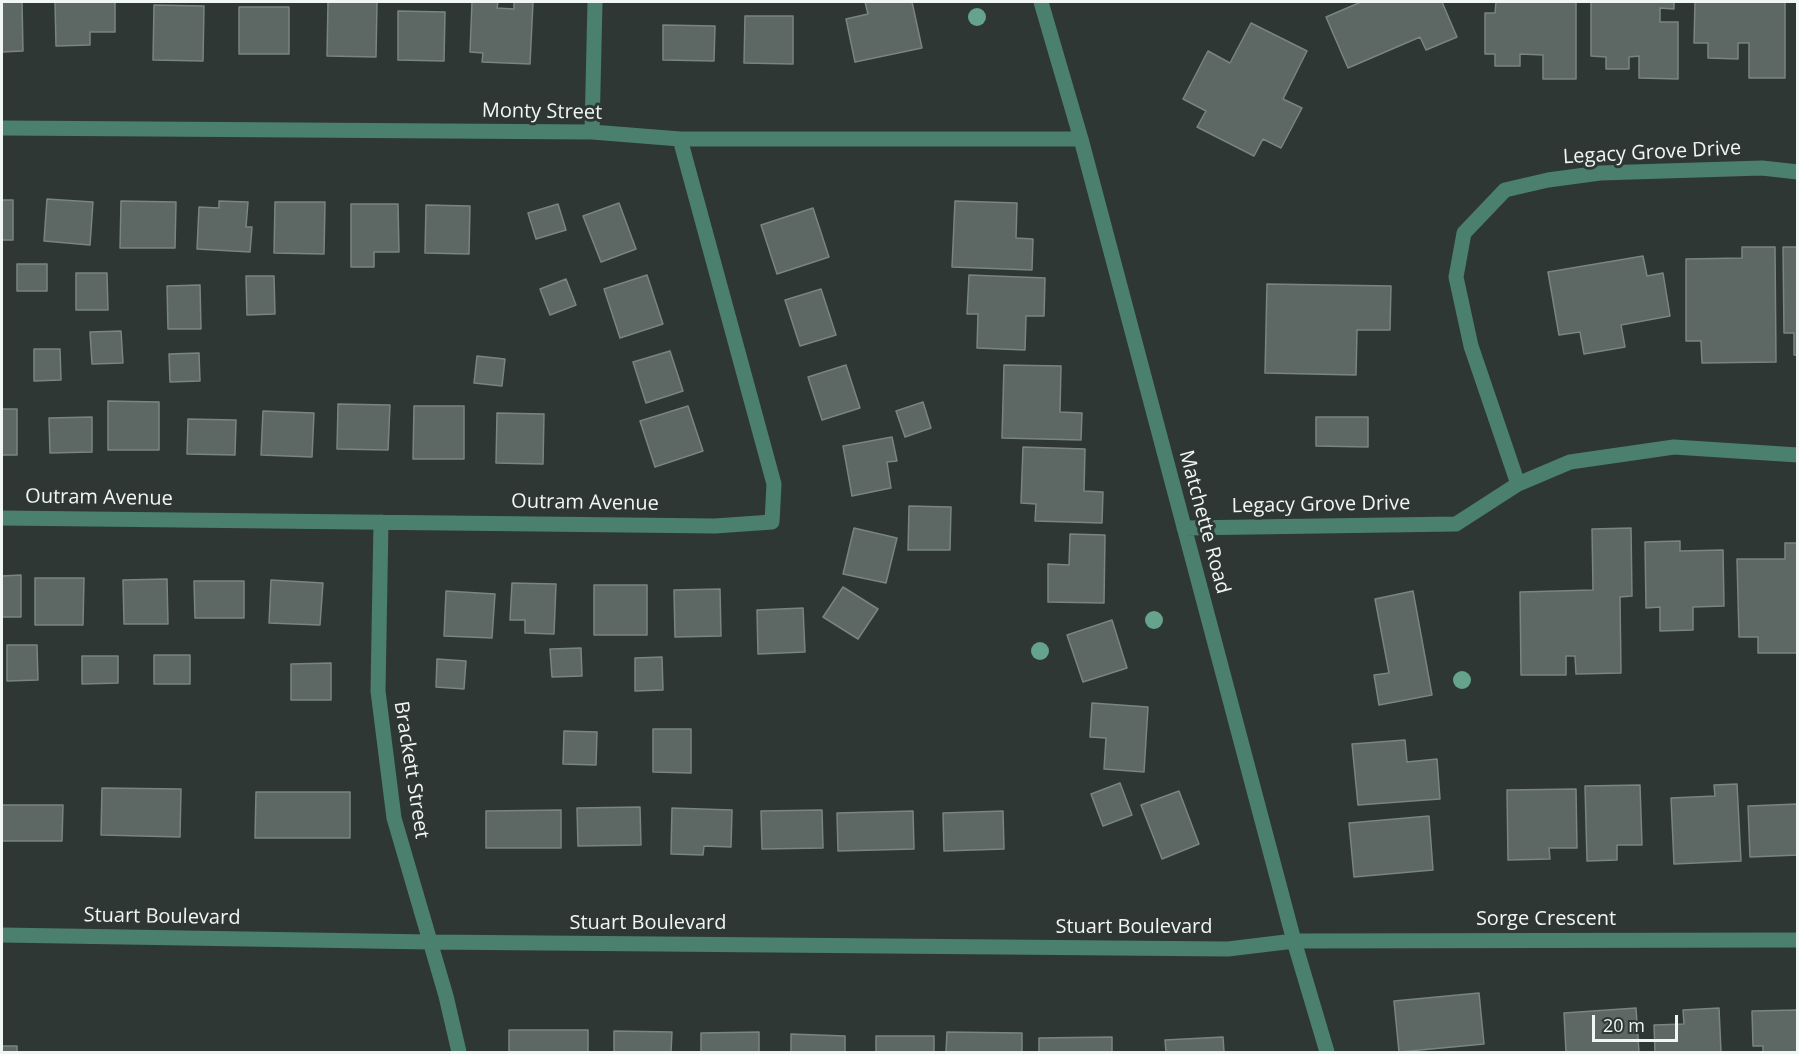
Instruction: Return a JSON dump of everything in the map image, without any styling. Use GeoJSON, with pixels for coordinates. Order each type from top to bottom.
{"type":"FeatureCollection","features":[{"type":"Feature","properties":{"kind":"street"},"geometry":{"type":"LineString","coordinates":[[592,132],[595,2]]}},
{"type":"Feature","properties":{"kind":"street","name":"Matchette Road"},"geometry":{"type":"LineString","coordinates":[[1041,2],[1081,139],[1294,941],[1327,1053]]}},
{"type":"Feature","properties":{"kind":"street","name":"Monty Street"},"geometry":{"type":"LineString","coordinates":[[2,128],[592,132],[680,139],[1081,139]]}},
{"type":"Feature","properties":{"kind":"street","name":"Outram Avenue"},"geometry":{"type":"LineString","coordinates":[[2,518],[715,526],[772,522],[774,484],[680,139]]}},
{"type":"Feature","properties":{"kind":"street","name":"Legacy Grove Drive"},"geometry":{"type":"LineString","coordinates":[[1518,484],[1471,346],[1456,277],[1464,233],[1506,190],[1548,180],[1600,173],[1762,168],[1797,172]]}},
{"type":"Feature","properties":{"kind":"street","name":"Legacy Grove Drive"},"geometry":{"type":"LineString","coordinates":[[1184,528],[1456,524],[1518,484],[1570,462],[1674,447],[1797,456]]}},
{"type":"Feature","properties":{"kind":"street","name":"Brackett Street"},"geometry":{"type":"LineString","coordinates":[[381,522],[378,691],[394,818],[459,1053]]}},
{"type":"Feature","properties":{"kind":"street","name":"Stuart Boulevard"},"geometry":{"type":"LineString","coordinates":[[2,935],[430,942],[1228,949],[1294,941]]}},
{"type":"Feature","properties":{"kind":"street","name":"Sorge Crescent"},"geometry":{"type":"LineString","coordinates":[[1294,941],[1797,940]]}},
{"type":"Feature","properties":{"kind":"building"},"geometry":{"type":"Polygon","coordinates":[[[2,2],[22,2],[23,51],[2,52],[2,2]]]}},
{"type":"Feature","properties":{"kind":"building"},"geometry":{"type":"Polygon","coordinates":[[[55,2],[115,2],[115,32],[90,32],[90,45],[56,46],[55,2]]]}},
{"type":"Feature","properties":{"kind":"building"},"geometry":{"type":"Polygon","coordinates":[[[328,2],[377,2],[376,57],[327,56],[328,2]]]}},
{"type":"Feature","properties":{"kind":"building"},"geometry":{"type":"Polygon","coordinates":[[[472,2],[498,2],[497,8],[514,9],[514,2],[533,2],[530,64],[482,62],[483,53],[470,52],[472,2]]]}},
{"type":"Feature","properties":{"kind":"building"},"geometry":{"type":"Polygon","coordinates":[[[865,2],[912,2],[922,48],[855,62],[846,19],[868,14],[865,2]]]}},
{"type":"Feature","properties":{"kind":"building"},"geometry":{"type":"Polygon","coordinates":[[[1361,2],[1442,2],[1457,37],[1426,50],[1420,37],[1348,68],[1326,17],[1361,2]]]}},
{"type":"Feature","properties":{"kind":"building"},"geometry":{"type":"Polygon","coordinates":[[[1496,2],[1576,2],[1576,79],[1543,79],[1543,55],[1520,54],[1520,66],[1495,66],[1495,54],[1485,54],[1485,13],[1495,13],[1496,2]]]}},
{"type":"Feature","properties":{"kind":"building"},"geometry":{"type":"Polygon","coordinates":[[[1591,2],[1674,2],[1674,9],[1660,8],[1660,22],[1678,22],[1678,79],[1639,78],[1639,56],[1629,57],[1629,69],[1606,69],[1606,57],[1591,56],[1591,2]]]}},
{"type":"Feature","properties":{"kind":"building"},"geometry":{"type":"Polygon","coordinates":[[[1695,2],[1785,2],[1785,78],[1749,78],[1749,43],[1738,43],[1738,59],[1708,58],[1708,43],[1694,43],[1695,2]]]}},
{"type":"Feature","properties":{"kind":"building"},"geometry":{"type":"Polygon","coordinates":[[[154,5],[204,6],[203,61],[153,60],[154,5]]]}},
{"type":"Feature","properties":{"kind":"building"},"geometry":{"type":"Polygon","coordinates":[[[239,7],[289,7],[289,54],[239,54],[239,7]]]}},
{"type":"Feature","properties":{"kind":"building"},"geometry":{"type":"Polygon","coordinates":[[[398,11],[445,12],[444,61],[398,60],[398,11]]]}},
{"type":"Feature","properties":{"kind":"building"},"geometry":{"type":"Polygon","coordinates":[[[745,16],[793,16],[793,64],[744,63],[745,16]]]}},
{"type":"Feature","properties":{"kind":"building"},"geometry":{"type":"Polygon","coordinates":[[[1251,23],[1307,51],[1283,99],[1302,108],[1281,148],[1263,139],[1254,156],[1197,127],[1206,111],[1183,99],[1208,51],[1230,63],[1251,23]]]}},
{"type":"Feature","properties":{"kind":"building"},"geometry":{"type":"Polygon","coordinates":[[[663,25],[715,26],[714,61],[663,60],[663,25]]]}},
{"type":"Feature","properties":{"kind":"building"},"geometry":{"type":"Polygon","coordinates":[[[47,199],[93,202],[90,245],[44,241],[47,199]]]}},
{"type":"Feature","properties":{"kind":"building"},"geometry":{"type":"Polygon","coordinates":[[[2,200],[13,200],[13,240],[2,240],[2,200]]]}},
{"type":"Feature","properties":{"kind":"building"},"geometry":{"type":"Polygon","coordinates":[[[121,201],[176,202],[175,248],[120,248],[121,201]]]}},
{"type":"Feature","properties":{"kind":"building"},"geometry":{"type":"Polygon","coordinates":[[[219,201],[248,202],[246,227],[252,227],[250,252],[197,249],[199,207],[219,208],[219,201]]]}},
{"type":"Feature","properties":{"kind":"building"},"geometry":{"type":"Polygon","coordinates":[[[955,201],[1017,203],[1016,238],[1033,239],[1032,270],[952,267],[955,201]]]}},
{"type":"Feature","properties":{"kind":"building"},"geometry":{"type":"Polygon","coordinates":[[[275,202],[325,202],[324,254],[274,253],[275,202]]]}},
{"type":"Feature","properties":{"kind":"building"},"geometry":{"type":"Polygon","coordinates":[[[619,203],[636,249],[601,262],[583,216],[619,203]]]}},
{"type":"Feature","properties":{"kind":"building"},"geometry":{"type":"Polygon","coordinates":[[[351,204],[398,204],[399,252],[374,252],[374,267],[351,267],[351,204]]]}},
{"type":"Feature","properties":{"kind":"building"},"geometry":{"type":"Polygon","coordinates":[[[558,204],[566,230],[536,239],[528,213],[558,204]]]}},
{"type":"Feature","properties":{"kind":"building"},"geometry":{"type":"Polygon","coordinates":[[[426,205],[470,206],[469,254],[425,253],[426,205]]]}},
{"type":"Feature","properties":{"kind":"building"},"geometry":{"type":"Polygon","coordinates":[[[813,208],[829,257],[777,274],[761,225],[813,208]]]}},
{"type":"Feature","properties":{"kind":"building"},"geometry":{"type":"Polygon","coordinates":[[[1742,247],[1775,247],[1776,362],[1702,363],[1701,341],[1686,341],[1686,259],[1742,258],[1742,247]]]}},
{"type":"Feature","properties":{"kind":"building"},"geometry":{"type":"Polygon","coordinates":[[[1783,247],[1798,247],[1798,355],[1794,355],[1794,333],[1784,333],[1783,247]]]}},
{"type":"Feature","properties":{"kind":"building"},"geometry":{"type":"Polygon","coordinates":[[[1643,256],[1647,276],[1663,273],[1670,316],[1621,325],[1625,347],[1584,354],[1580,332],[1559,335],[1548,272],[1643,256]]]}},
{"type":"Feature","properties":{"kind":"building"},"geometry":{"type":"Polygon","coordinates":[[[17,264],[47,264],[47,291],[17,291],[17,264]]]}},
{"type":"Feature","properties":{"kind":"building"},"geometry":{"type":"Polygon","coordinates":[[[76,273],[107,273],[108,310],[76,310],[76,273]]]}},
{"type":"Feature","properties":{"kind":"building"},"geometry":{"type":"Polygon","coordinates":[[[647,275],[663,324],[620,338],[604,289],[647,275]]]}},
{"type":"Feature","properties":{"kind":"building"},"geometry":{"type":"Polygon","coordinates":[[[969,275],[1045,278],[1044,316],[1026,316],[1025,350],[977,348],[978,314],[967,314],[969,275]]]}},
{"type":"Feature","properties":{"kind":"building"},"geometry":{"type":"Polygon","coordinates":[[[246,276],[274,276],[275,314],[247,315],[246,276]]]}},
{"type":"Feature","properties":{"kind":"building"},"geometry":{"type":"Polygon","coordinates":[[[566,279],[576,305],[550,315],[540,289],[566,279]]]}},
{"type":"Feature","properties":{"kind":"building"},"geometry":{"type":"Polygon","coordinates":[[[1267,284],[1391,286],[1390,330],[1357,330],[1356,375],[1265,373],[1267,284]]]}},
{"type":"Feature","properties":{"kind":"building"},"geometry":{"type":"Polygon","coordinates":[[[200,285],[201,329],[168,329],[167,286],[200,285]]]}},
{"type":"Feature","properties":{"kind":"building"},"geometry":{"type":"Polygon","coordinates":[[[821,289],[836,335],[800,346],[785,300],[821,289]]]}},
{"type":"Feature","properties":{"kind":"building"},"geometry":{"type":"Polygon","coordinates":[[[121,331],[123,363],[92,364],[90,332],[121,331]]]}},
{"type":"Feature","properties":{"kind":"building"},"geometry":{"type":"Polygon","coordinates":[[[34,349],[60,349],[61,380],[34,381],[34,349]]]}},
{"type":"Feature","properties":{"kind":"building"},"geometry":{"type":"Polygon","coordinates":[[[670,351],[683,391],[646,403],[633,362],[670,351]]]}},
{"type":"Feature","properties":{"kind":"building"},"geometry":{"type":"Polygon","coordinates":[[[199,353],[200,381],[170,382],[169,354],[199,353]]]}},
{"type":"Feature","properties":{"kind":"building"},"geometry":{"type":"Polygon","coordinates":[[[477,356],[505,359],[502,386],[474,383],[477,356]]]}},
{"type":"Feature","properties":{"kind":"building"},"geometry":{"type":"Polygon","coordinates":[[[846,365],[860,408],[822,420],[808,377],[846,365]]]}},
{"type":"Feature","properties":{"kind":"building"},"geometry":{"type":"Polygon","coordinates":[[[1004,365],[1061,366],[1060,412],[1082,413],[1081,440],[1002,438],[1004,365]]]}},
{"type":"Feature","properties":{"kind":"building"},"geometry":{"type":"Polygon","coordinates":[[[108,401],[159,402],[159,450],[108,450],[108,401]]]}},
{"type":"Feature","properties":{"kind":"building"},"geometry":{"type":"Polygon","coordinates":[[[923,402],[931,428],[905,437],[896,411],[923,402]]]}},
{"type":"Feature","properties":{"kind":"building"},"geometry":{"type":"Polygon","coordinates":[[[338,404],[390,405],[388,450],[337,449],[338,404]]]}},
{"type":"Feature","properties":{"kind":"building"},"geometry":{"type":"Polygon","coordinates":[[[414,406],[464,406],[464,459],[413,459],[414,406]]]}},
{"type":"Feature","properties":{"kind":"building"},"geometry":{"type":"Polygon","coordinates":[[[688,406],[703,451],[655,467],[640,421],[688,406]]]}},
{"type":"Feature","properties":{"kind":"building"},"geometry":{"type":"Polygon","coordinates":[[[2,409],[17,409],[17,455],[2,455],[2,409]]]}},
{"type":"Feature","properties":{"kind":"building"},"geometry":{"type":"Polygon","coordinates":[[[263,411],[314,413],[312,457],[261,455],[263,411]]]}},
{"type":"Feature","properties":{"kind":"building"},"geometry":{"type":"Polygon","coordinates":[[[497,413],[544,414],[543,464],[496,463],[497,413]]]}},
{"type":"Feature","properties":{"kind":"building"},"geometry":{"type":"Polygon","coordinates":[[[92,417],[92,452],[50,453],[49,418],[92,417]]]}},
{"type":"Feature","properties":{"kind":"building"},"geometry":{"type":"Polygon","coordinates":[[[1316,417],[1368,417],[1368,447],[1316,446],[1316,417]]]}},
{"type":"Feature","properties":{"kind":"building"},"geometry":{"type":"Polygon","coordinates":[[[188,419],[236,420],[235,455],[187,454],[188,419]]]}},
{"type":"Feature","properties":{"kind":"building"},"geometry":{"type":"Polygon","coordinates":[[[892,437],[897,461],[887,462],[891,488],[852,496],[843,446],[892,437]]]}},
{"type":"Feature","properties":{"kind":"building"},"geometry":{"type":"Polygon","coordinates":[[[1023,447],[1085,449],[1084,491],[1103,492],[1102,523],[1035,521],[1036,504],[1021,503],[1023,447]]]}},
{"type":"Feature","properties":{"kind":"building"},"geometry":{"type":"Polygon","coordinates":[[[909,506],[951,507],[950,550],[908,550],[909,506]]]}},
{"type":"Feature","properties":{"kind":"building"},"geometry":{"type":"Polygon","coordinates":[[[854,528],[897,538],[886,583],[843,574],[854,528]]]}},
{"type":"Feature","properties":{"kind":"building"},"geometry":{"type":"Polygon","coordinates":[[[1631,528],[1632,596],[1620,597],[1621,673],[1576,674],[1575,656],[1566,656],[1566,675],[1521,675],[1520,592],[1593,590],[1592,529],[1631,528]]]}},
{"type":"Feature","properties":{"kind":"building"},"geometry":{"type":"Polygon","coordinates":[[[1070,534],[1105,535],[1104,603],[1048,602],[1048,564],[1069,565],[1070,534]]]}},
{"type":"Feature","properties":{"kind":"building"},"geometry":{"type":"Polygon","coordinates":[[[1680,541],[1680,551],[1723,550],[1724,606],[1693,607],[1693,630],[1660,631],[1660,607],[1646,608],[1645,542],[1680,541]]]}},
{"type":"Feature","properties":{"kind":"building"},"geometry":{"type":"Polygon","coordinates":[[[1785,543],[1798,543],[1798,653],[1758,653],[1758,637],[1739,637],[1737,559],[1785,559],[1785,543]]]}},
{"type":"Feature","properties":{"kind":"building"},"geometry":{"type":"Polygon","coordinates":[[[21,575],[21,617],[2,617],[2,576],[21,575]]]}},
{"type":"Feature","properties":{"kind":"building"},"geometry":{"type":"Polygon","coordinates":[[[35,578],[84,578],[83,625],[35,625],[35,578]]]}},
{"type":"Feature","properties":{"kind":"building"},"geometry":{"type":"Polygon","coordinates":[[[167,579],[168,624],[124,624],[123,580],[167,579]]]}},
{"type":"Feature","properties":{"kind":"building"},"geometry":{"type":"Polygon","coordinates":[[[271,580],[323,583],[320,625],[269,623],[271,580]]]}},
{"type":"Feature","properties":{"kind":"building"},"geometry":{"type":"Polygon","coordinates":[[[194,581],[244,581],[244,618],[195,618],[194,581]]]}},
{"type":"Feature","properties":{"kind":"building"},"geometry":{"type":"Polygon","coordinates":[[[512,583],[556,584],[554,634],[525,633],[525,620],[510,620],[512,583]]]}},
{"type":"Feature","properties":{"kind":"building"},"geometry":{"type":"Polygon","coordinates":[[[594,585],[647,585],[647,635],[594,635],[594,585]]]}},
{"type":"Feature","properties":{"kind":"building"},"geometry":{"type":"Polygon","coordinates":[[[843,587],[878,609],[858,639],[823,617],[843,587]]]}},
{"type":"Feature","properties":{"kind":"building"},"geometry":{"type":"Polygon","coordinates":[[[720,589],[721,636],[675,637],[674,590],[720,589]]]}},
{"type":"Feature","properties":{"kind":"building"},"geometry":{"type":"Polygon","coordinates":[[[446,591],[495,594],[492,638],[444,636],[446,591]]]}},
{"type":"Feature","properties":{"kind":"building"},"geometry":{"type":"Polygon","coordinates":[[[1413,591],[1432,695],[1379,705],[1374,675],[1389,673],[1375,599],[1413,591]]]}},
{"type":"Feature","properties":{"kind":"building"},"geometry":{"type":"Polygon","coordinates":[[[803,608],[805,652],[758,654],[757,610],[803,608]]]}},
{"type":"Feature","properties":{"kind":"building"},"geometry":{"type":"Polygon","coordinates":[[[1112,620],[1127,668],[1083,682],[1067,635],[1112,620]]]}},
{"type":"Feature","properties":{"kind":"building"},"geometry":{"type":"Polygon","coordinates":[[[7,645],[37,645],[38,680],[7,681],[7,645]]]}},
{"type":"Feature","properties":{"kind":"building"},"geometry":{"type":"Polygon","coordinates":[[[581,648],[582,676],[552,677],[550,649],[581,648]]]}},
{"type":"Feature","properties":{"kind":"building"},"geometry":{"type":"Polygon","coordinates":[[[154,655],[190,655],[190,684],[154,684],[154,655]]]}},
{"type":"Feature","properties":{"kind":"building"},"geometry":{"type":"Polygon","coordinates":[[[82,656],[118,656],[118,683],[82,684],[82,656]]]}},
{"type":"Feature","properties":{"kind":"building"},"geometry":{"type":"Polygon","coordinates":[[[662,657],[663,690],[635,691],[635,658],[662,657]]]}},
{"type":"Feature","properties":{"kind":"building"},"geometry":{"type":"Polygon","coordinates":[[[437,659],[466,661],[464,689],[436,687],[437,659]]]}},
{"type":"Feature","properties":{"kind":"building"},"geometry":{"type":"Polygon","coordinates":[[[331,663],[331,700],[291,700],[291,664],[331,663]]]}},
{"type":"Feature","properties":{"kind":"building"},"geometry":{"type":"Polygon","coordinates":[[[1092,703],[1148,707],[1144,772],[1104,769],[1106,738],[1090,737],[1092,703]]]}},
{"type":"Feature","properties":{"kind":"building"},"geometry":{"type":"Polygon","coordinates":[[[653,729],[691,729],[691,773],[653,772],[653,729]]]}},
{"type":"Feature","properties":{"kind":"building"},"geometry":{"type":"Polygon","coordinates":[[[564,731],[597,732],[596,765],[563,764],[564,731]]]}},
{"type":"Feature","properties":{"kind":"building"},"geometry":{"type":"Polygon","coordinates":[[[1405,740],[1407,762],[1437,759],[1440,799],[1358,805],[1352,744],[1405,740]]]}},
{"type":"Feature","properties":{"kind":"building"},"geometry":{"type":"Polygon","coordinates":[[[1120,783],[1132,815],[1103,826],[1091,794],[1120,783]]]}},
{"type":"Feature","properties":{"kind":"building"},"geometry":{"type":"Polygon","coordinates":[[[1737,784],[1741,861],[1674,864],[1671,798],[1715,796],[1714,785],[1737,784]]]}},
{"type":"Feature","properties":{"kind":"building"},"geometry":{"type":"Polygon","coordinates":[[[1640,785],[1642,845],[1617,845],[1617,860],[1587,861],[1585,786],[1640,785]]]}},
{"type":"Feature","properties":{"kind":"building"},"geometry":{"type":"Polygon","coordinates":[[[102,788],[181,789],[180,837],[101,835],[102,788]]]}},
{"type":"Feature","properties":{"kind":"building"},"geometry":{"type":"Polygon","coordinates":[[[1576,789],[1577,848],[1549,848],[1550,859],[1508,860],[1507,790],[1576,789]]]}},
{"type":"Feature","properties":{"kind":"building"},"geometry":{"type":"Polygon","coordinates":[[[1179,791],[1199,844],[1162,859],[1141,805],[1179,791]]]}},
{"type":"Feature","properties":{"kind":"building"},"geometry":{"type":"Polygon","coordinates":[[[256,792],[350,792],[350,838],[255,838],[256,792]]]}},
{"type":"Feature","properties":{"kind":"building"},"geometry":{"type":"Polygon","coordinates":[[[1798,804],[1798,855],[1750,857],[1748,806],[1798,804]]]}},
{"type":"Feature","properties":{"kind":"building"},"geometry":{"type":"Polygon","coordinates":[[[2,805],[63,805],[62,841],[2,841],[2,805]]]}},
{"type":"Feature","properties":{"kind":"building"},"geometry":{"type":"Polygon","coordinates":[[[640,807],[641,845],[578,846],[577,808],[640,807]]]}},
{"type":"Feature","properties":{"kind":"building"},"geometry":{"type":"Polygon","coordinates":[[[672,808],[732,810],[731,847],[704,846],[703,855],[671,854],[672,808]]]}},
{"type":"Feature","properties":{"kind":"building"},"geometry":{"type":"Polygon","coordinates":[[[561,810],[561,848],[486,848],[486,811],[561,810]]]}},
{"type":"Feature","properties":{"kind":"building"},"geometry":{"type":"Polygon","coordinates":[[[822,810],[823,848],[762,849],[761,811],[822,810]]]}},
{"type":"Feature","properties":{"kind":"building"},"geometry":{"type":"Polygon","coordinates":[[[913,811],[914,849],[838,851],[837,813],[913,811]]]}},
{"type":"Feature","properties":{"kind":"building"},"geometry":{"type":"Polygon","coordinates":[[[1003,811],[1004,849],[944,851],[943,813],[1003,811]]]}},
{"type":"Feature","properties":{"kind":"building"},"geometry":{"type":"Polygon","coordinates":[[[1429,816],[1433,870],[1354,877],[1349,823],[1429,816]]]}},
{"type":"Feature","properties":{"kind":"building"},"geometry":{"type":"Polygon","coordinates":[[[1479,993],[1484,1044],[1399,1052],[1394,1001],[1479,993]]]}},
{"type":"Feature","properties":{"kind":"building"},"geometry":{"type":"Polygon","coordinates":[[[1636,1008],[1639,1052],[1566,1052],[1564,1013],[1636,1008]]]}},
{"type":"Feature","properties":{"kind":"building"},"geometry":{"type":"Polygon","coordinates":[[[1719,1008],[1721,1052],[1655,1052],[1654,1025],[1684,1024],[1683,1010],[1719,1008]]]}},
{"type":"Feature","properties":{"kind":"building"},"geometry":{"type":"Polygon","coordinates":[[[1798,1010],[1798,1052],[1763,1052],[1763,1046],[1753,1046],[1752,1011],[1798,1010]]]}},
{"type":"Feature","properties":{"kind":"building"},"geometry":{"type":"Polygon","coordinates":[[[509,1030],[588,1030],[588,1052],[509,1052],[509,1030]]]}},
{"type":"Feature","properties":{"kind":"building"},"geometry":{"type":"Polygon","coordinates":[[[614,1031],[672,1032],[671,1052],[614,1052],[614,1031]]]}},
{"type":"Feature","properties":{"kind":"building"},"geometry":{"type":"Polygon","coordinates":[[[759,1032],[759,1052],[701,1052],[701,1033],[759,1032]]]}},
{"type":"Feature","properties":{"kind":"building"},"geometry":{"type":"Polygon","coordinates":[[[947,1032],[1022,1033],[1022,1052],[946,1052],[947,1032]]]}},
{"type":"Feature","properties":{"kind":"building"},"geometry":{"type":"Polygon","coordinates":[[[791,1034],[845,1036],[845,1052],[791,1052],[791,1034]]]}},
{"type":"Feature","properties":{"kind":"building"},"geometry":{"type":"Polygon","coordinates":[[[876,1036],[934,1036],[934,1052],[876,1052],[876,1036]]]}},
{"type":"Feature","properties":{"kind":"building"},"geometry":{"type":"Polygon","coordinates":[[[1112,1037],[1112,1052],[1039,1052],[1039,1038],[1112,1037]]]}},
{"type":"Feature","properties":{"kind":"building"},"geometry":{"type":"Polygon","coordinates":[[[1223,1037],[1224,1052],[1166,1052],[1165,1040],[1223,1037]]]}},
{"type":"Feature","properties":{"kind":"building"},"geometry":{"type":"Polygon","coordinates":[[[2,1046],[17,1046],[17,1052],[2,1052],[2,1046]]]}}]}
